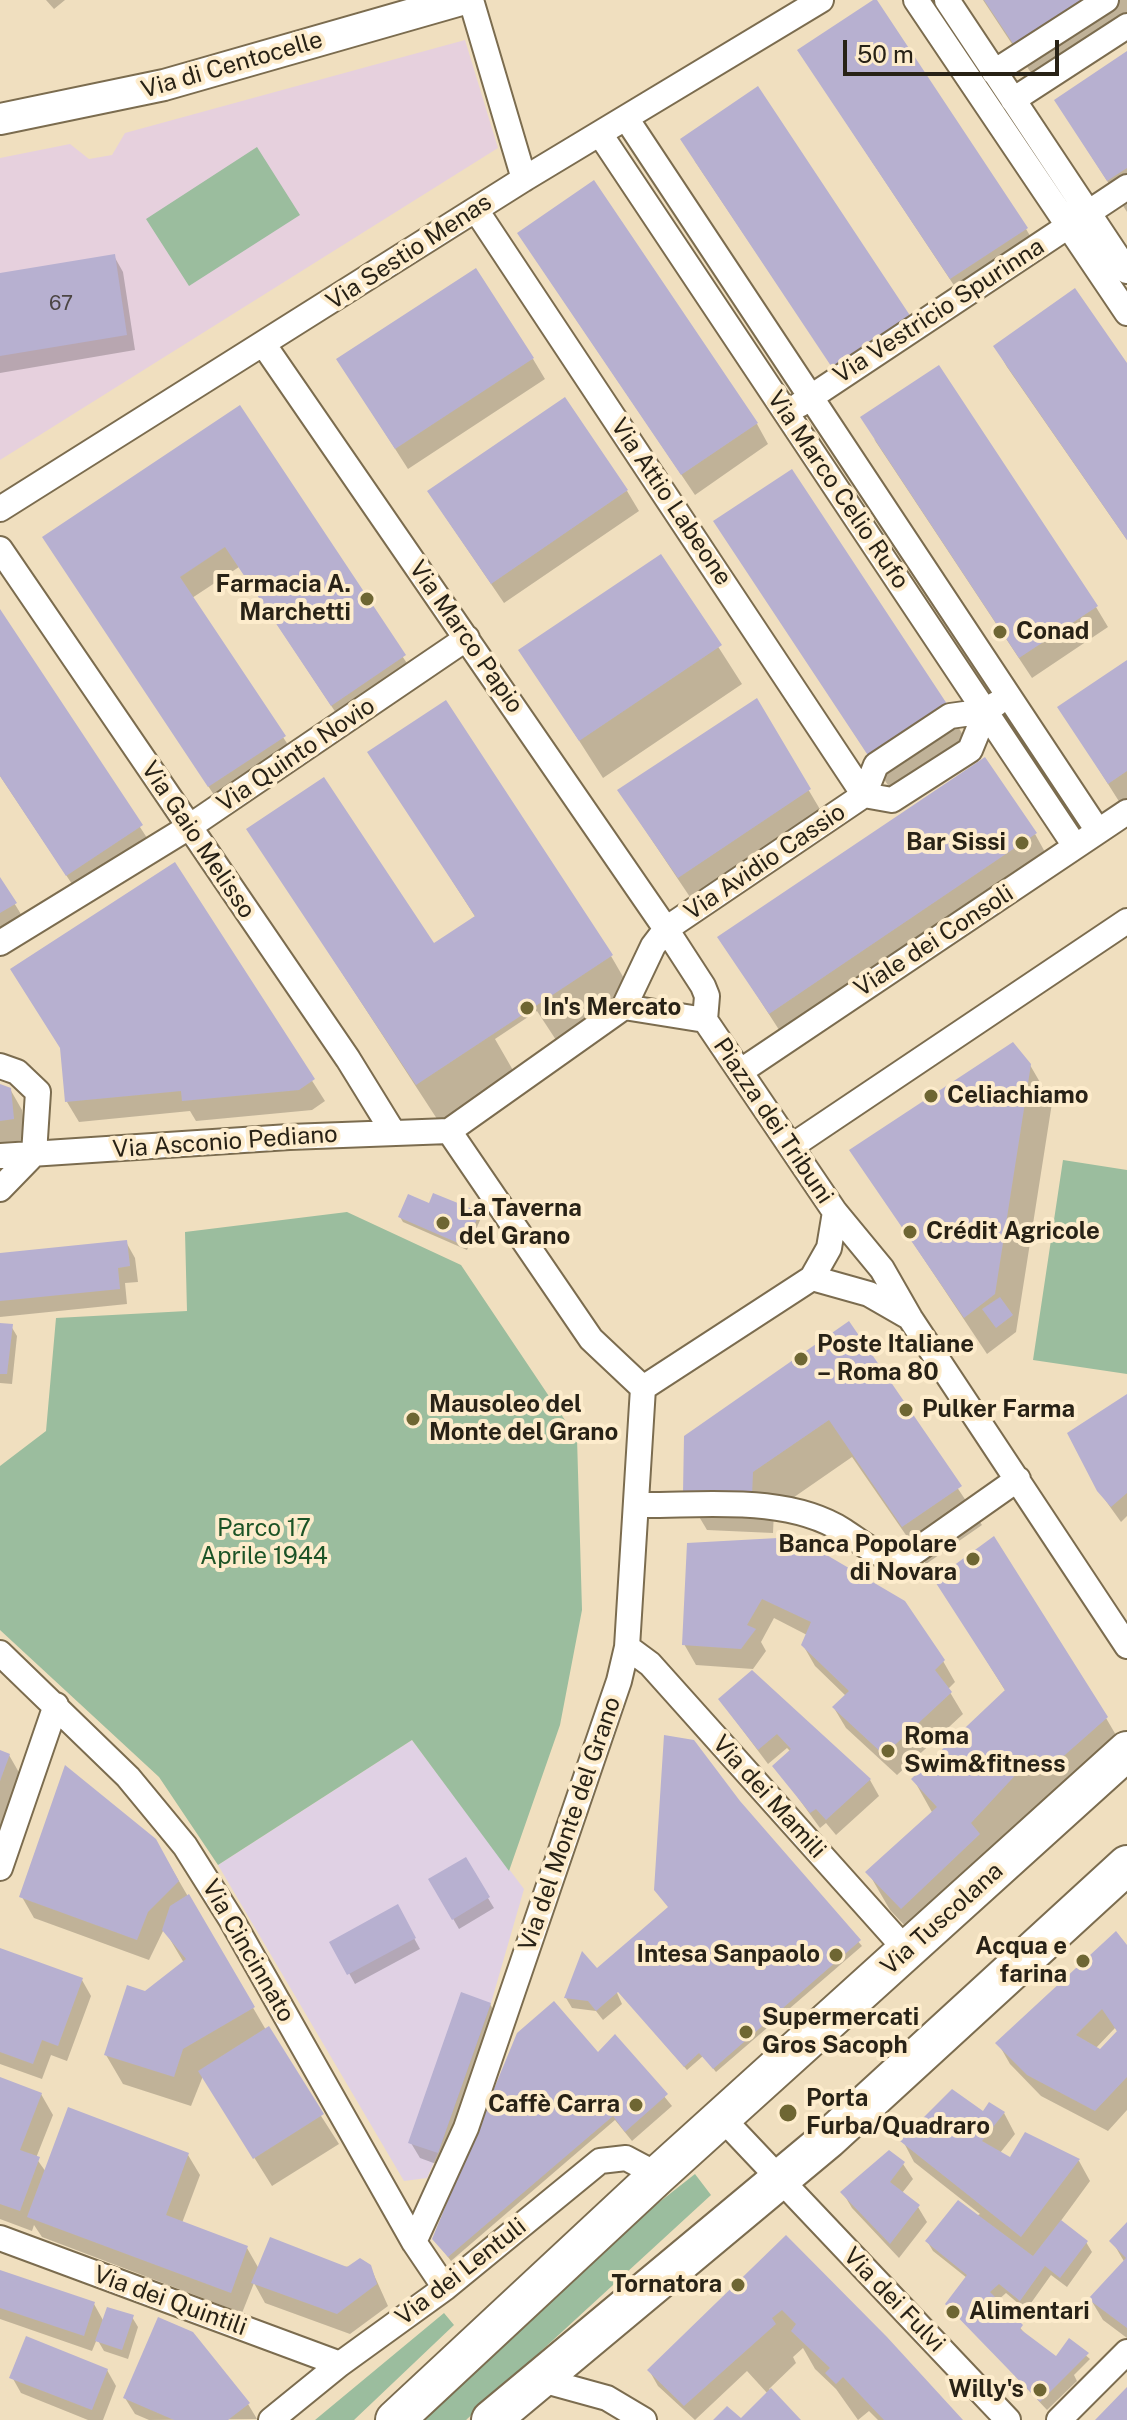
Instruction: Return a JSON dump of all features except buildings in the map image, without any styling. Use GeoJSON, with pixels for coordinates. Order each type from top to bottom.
{"type":"FeatureCollection","features":[{"type":"Feature","properties":{"kind":"main road","name":"Via Tuscolana"},"geometry":{"type":"LineString","coordinates":[[395,2420],[658,2175],[1127,1751]]}},
{"type":"Feature","properties":{"kind":"main road"},"geometry":{"type":"LineString","coordinates":[[491,2420],[780,2180],[1127,1865]]}},
{"type":"Feature","properties":{"kind":"street","name":"Via di Centocelle"},"geometry":{"type":"LineString","coordinates":[[0,119],[164,85],[461,0]]}},
{"type":"Feature","properties":{"kind":"street"},"geometry":{"type":"LineString","coordinates":[[471,0],[524,179]]}},
{"type":"Feature","properties":{"kind":"street","name":"Via Sestio Menas"},"geometry":{"type":"LineString","coordinates":[[0,509],[524,179],[821,0]]}},
{"type":"Feature","properties":{"kind":"street"},"geometry":{"type":"LineString","coordinates":[[916,0],[1127,313]]}},
{"type":"Feature","properties":{"kind":"street"},"geometry":{"type":"LineString","coordinates":[[947,0],[1089,213],[1119,240],[1127,271]]}},
{"type":"Feature","properties":{"kind":"street"},"geometry":{"type":"LineString","coordinates":[[994,72],[1106,0]]}},
{"type":"Feature","properties":{"kind":"street"},"geometry":{"type":"LineString","coordinates":[[1013,100],[1127,26]]}},
{"type":"Feature","properties":{"kind":"street","name":"Via Marco Celio Rufo"},"geometry":{"type":"LineString","coordinates":[[626,118],[1098,831]]}},
{"type":"Feature","properties":{"kind":"street","name":"Via Marco Celio Rufo"},"geometry":{"type":"LineString","coordinates":[[600,134],[1075,846]]}},
{"type":"Feature","properties":{"kind":"street"},"geometry":{"type":"LineString","coordinates":[[1067,226],[1127,187]]}},
{"type":"Feature","properties":{"kind":"street","name":"Via Attio Labeone"},"geometry":{"type":"LineString","coordinates":[[476,210],[864,795]]}},
{"type":"Feature","properties":{"kind":"street","name":"Via Vestricio Spurinna"},"geometry":{"type":"LineString","coordinates":[[811,396],[1067,226]]}},
{"type":"Feature","properties":{"kind":"street","name":"Via Marco Papio"},"geometry":{"type":"LineString","coordinates":[[264,345],[666,929],[703,986],[707,996],[705,1020]]}},
{"type":"Feature","properties":{"kind":"street"},"geometry":{"type":"LineString","coordinates":[[787,413],[811,396]]}},
{"type":"Feature","properties":{"kind":"street","name":"Via Gaio Melisso"},"geometry":{"type":"LineString","coordinates":[[0,549],[348,1059],[393,1132]]}},
{"type":"Feature","properties":{"kind":"street","name":"Via Quinto Novio"},"geometry":{"type":"LineString","coordinates":[[0,943],[189,827],[467,638]]}},
{"type":"Feature","properties":{"kind":"street"},"geometry":{"type":"LineString","coordinates":[[986,711],[1007,696]]}},
{"type":"Feature","properties":{"kind":"street","name":"Via Avidio Cassio"},"geometry":{"type":"LineString","coordinates":[[864,795],[892,800],[970,750],[986,711]]}},
{"type":"Feature","properties":{"kind":"street","name":"Via Avidio Cassio"},"geometry":{"type":"LineString","coordinates":[[666,929],[864,795],[876,765],[950,716],[986,711]]}},
{"type":"Feature","properties":{"kind":"street","name":"Viale dei Consoli"},"geometry":{"type":"LineString","coordinates":[[741,1071],[1127,812]]}},
{"type":"Feature","properties":{"kind":"street"},"geometry":{"type":"LineString","coordinates":[[792,1146],[1127,921]]}},
{"type":"Feature","properties":{"kind":"street"},"geometry":{"type":"LineString","coordinates":[[666,929],[653,946],[624,1007],[449,1131],[591,1339],[643,1388],[812,1278],[869,1294],[910,1318]]}},
{"type":"Feature","properties":{"kind":"street","name":"Piazza dei Tribuni"},"geometry":{"type":"LineString","coordinates":[[624,1007],[705,1020],[741,1071],[835,1212],[829,1248],[812,1278]]}},
{"type":"Feature","properties":{"kind":"street"},"geometry":{"type":"LineString","coordinates":[[0,1066],[17,1072],[38,1092],[34,1154],[0,1189]]}},
{"type":"Feature","properties":{"kind":"street","name":"Via Asconio Pediano"},"geometry":{"type":"LineString","coordinates":[[0,1156],[449,1131]]}},
{"type":"Feature","properties":{"kind":"street"},"geometry":{"type":"LineString","coordinates":[[835,1212],[882,1269],[910,1318],[1127,1646]]}},
{"type":"Feature","properties":{"kind":"street","name":"Via del Monte del Grano"},"geometry":{"type":"LineString","coordinates":[[414,2242],[466,2128],[599,1748],[627,1647],[643,1388]]}},
{"type":"Feature","properties":{"kind":"street"},"geometry":{"type":"LineString","coordinates":[[637,1505],[792,1511],[828,1522],[885,1557],[898,1560],[910,1555],[1018,1479]]}},
{"type":"Feature","properties":{"kind":"street","name":"Via dei Mamili"},"geometry":{"type":"LineString","coordinates":[[627,1647],[650,1664],[907,1951]]}},
{"type":"Feature","properties":{"kind":"street","name":"Via Cincinnato"},"geometry":{"type":"LineString","coordinates":[[0,1653],[143,1793],[185,1846],[231,1919],[414,2242],[445,2288]]}},
{"type":"Feature","properties":{"kind":"street"},"geometry":{"type":"LineString","coordinates":[[0,1868],[56,1705]]}},
{"type":"Feature","properties":{"kind":"street"},"geometry":{"type":"LineString","coordinates":[[722,2118],[780,2180]]}},
{"type":"Feature","properties":{"kind":"street","name":"Via dei Lentuli"},"geometry":{"type":"LineString","coordinates":[[271,2420],[340,2364],[445,2288],[600,2161],[626,2158],[658,2175]]}},
{"type":"Feature","properties":{"kind":"street","name":"Via dei Fulvi"},"geometry":{"type":"LineString","coordinates":[[780,2180],[1008,2420]]}},
{"type":"Feature","properties":{"kind":"street","name":"Via dei Quintili"},"geometry":{"type":"LineString","coordinates":[[0,2238],[340,2364]]}},
{"type":"Feature","properties":{"kind":"street"},"geometry":{"type":"LineString","coordinates":[[1059,2420],[1127,2352]]}},
{"type":"Feature","properties":{"kind":"street"},"geometry":{"type":"LineString","coordinates":[[538,2379],[607,2398],[644,2420]]}},
{"type":"Feature","properties":{"kind":"shaded area"},"geometry":{"type":"Polygon","coordinates":[[[465,40],[498,148],[0,460],[0,158],[70,144],[89,159],[112,155],[125,133],[465,40]]]}},
{"type":"Feature","properties":{"kind":"shaded area"},"geometry":{"type":"Polygon","coordinates":[[[412,1740],[524,1889],[491,2003],[438,2153],[427,2178],[404,2181],[218,1865],[412,1740]]]}},
{"type":"Feature","properties":{"kind":"green space"},"geometry":{"type":"Polygon","coordinates":[[[257,147],[300,215],[189,286],[146,219],[257,147]]]}},
{"type":"Feature","properties":{"kind":"green space"},"geometry":{"type":"Polygon","coordinates":[[[1063,1160],[1127,1170],[1127,1374],[1033,1360],[1063,1160]]]}},
{"type":"Feature","properties":{"kind":"green space","name":"Parco 17 Aprile 1944"},"geometry":{"type":"Polygon","coordinates":[[[347,1212],[461,1265],[577,1438],[582,1610],[560,1725],[509,1871],[412,1740],[218,1865],[159,1777],[0,1630],[0,1466],[46,1431],[56,1318],[187,1311],[185,1232],[347,1212]]]}},
{"type":"Feature","properties":{"kind":"green space"},"geometry":{"type":"Polygon","coordinates":[[[695,2174],[711,2195],[466,2420],[419,2420],[629,2226],[695,2174]]]}},
{"type":"Feature","properties":{"kind":"green space"},"geometry":{"type":"Polygon","coordinates":[[[444,2313],[454,2325],[354,2420],[315,2420],[444,2313]]]}},
{"type":"Feature","properties":{"kind":"place","name":"Farmacia A. Marchetti"},"geometry":{"type":"Point","coordinates":[367,599]}},
{"type":"Feature","properties":{"kind":"place","name":"Conad"},"geometry":{"type":"Point","coordinates":[1000,632]}},
{"type":"Feature","properties":{"kind":"place","name":"Bar Sissi"},"geometry":{"type":"Point","coordinates":[1022,843]}},
{"type":"Feature","properties":{"kind":"place","name":"In's Mercato"},"geometry":{"type":"Point","coordinates":[527,1008]}},
{"type":"Feature","properties":{"kind":"place","name":"Celiachiamo"},"geometry":{"type":"Point","coordinates":[931,1096]}},
{"type":"Feature","properties":{"kind":"place","name":"La Taverna del Grano"},"geometry":{"type":"Point","coordinates":[443,1223]}},
{"type":"Feature","properties":{"kind":"place","name":"Crédit Agricole"},"geometry":{"type":"Point","coordinates":[910,1232]}},
{"type":"Feature","properties":{"kind":"place","name":"Poste Italiane – Roma 80"},"geometry":{"type":"Point","coordinates":[801,1359]}},
{"type":"Feature","properties":{"kind":"place","name":"Pulker Farma"},"geometry":{"type":"Point","coordinates":[906,1410]}},
{"type":"Feature","properties":{"kind":"place","name":"Mausoleo del Monte del Grano"},"geometry":{"type":"Point","coordinates":[413,1419]}},
{"type":"Feature","properties":{"kind":"place","name":"Banca Popolare di Novara"},"geometry":{"type":"Point","coordinates":[973,1559]}},
{"type":"Feature","properties":{"kind":"place","name":"Roma Swim&fitness"},"geometry":{"type":"Point","coordinates":[888,1751]}},
{"type":"Feature","properties":{"kind":"place","name":"Intesa Sanpaolo"},"geometry":{"type":"Point","coordinates":[836,1955]}},
{"type":"Feature","properties":{"kind":"place","name":"Acqua e farina"},"geometry":{"type":"Point","coordinates":[1083,1961]}},
{"type":"Feature","properties":{"kind":"place","name":"Supermercati Gros Sacoph"},"geometry":{"type":"Point","coordinates":[746,2032]}},
{"type":"Feature","properties":{"kind":"place","name":"Caffè Carra"},"geometry":{"type":"Point","coordinates":[636,2105]}},
{"type":"Feature","properties":{"kind":"place","name":"Porta Furba/Quadraro"},"geometry":{"type":"Point","coordinates":[788,2113]}},
{"type":"Feature","properties":{"kind":"place","name":"Tornatora"},"geometry":{"type":"Point","coordinates":[738,2285]}},
{"type":"Feature","properties":{"kind":"place","name":"Alimentari"},"geometry":{"type":"Point","coordinates":[953,2312]}},
{"type":"Feature","properties":{"kind":"place","name":"Willy's"},"geometry":{"type":"Point","coordinates":[1040,2390]}}]}
